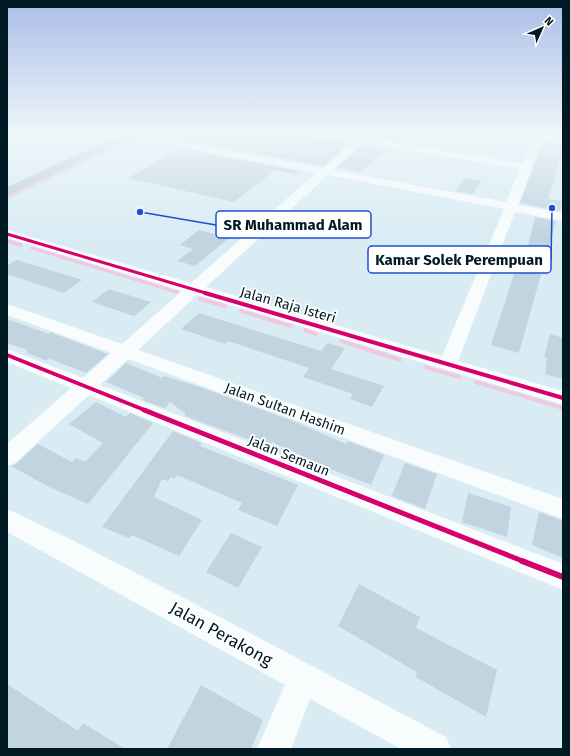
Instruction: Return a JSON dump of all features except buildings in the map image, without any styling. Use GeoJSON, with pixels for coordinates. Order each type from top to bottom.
{"type":"FeatureCollection","features":[{"type":"Feature","properties":{"kind":"main road"},"geometry":{"type":"LineString","coordinates":[[7,192],[59,167]]}},
{"type":"Feature","properties":{"kind":"street"},"geometry":{"type":"LineString","coordinates":[[301,167],[563,217]]}},
{"type":"Feature","properties":{"kind":"street"},"geometry":{"type":"LineString","coordinates":[[7,457],[329,167]]}},
{"type":"Feature","properties":{"kind":"street"},"geometry":{"type":"LineString","coordinates":[[448,364],[527,168],[523,167]]}},
{"type":"Feature","properties":{"kind":"street","name":"Jalan Raja Isteri"},"geometry":{"type":"LineString","coordinates":[[7,234],[563,398]]}},
{"type":"Feature","properties":{"kind":"street","name":"Jalan Sultan Hashim"},"geometry":{"type":"LineString","coordinates":[[7,309],[563,509]]}},
{"type":"Feature","properties":{"kind":"street","name":"Jalan Semaun"},"geometry":{"type":"LineString","coordinates":[[7,355],[563,577]]}},
{"type":"Feature","properties":{"kind":"street","name":"Jalan Perakong"},"geometry":{"type":"LineString","coordinates":[[7,520],[94,564],[434,749]]}},
{"type":"Feature","properties":{"kind":"street"},"geometry":{"type":"LineString","coordinates":[[274,749],[303,679]]}},
{"type":"Feature","properties":{"kind":"waterway"},"geometry":{"type":"LineString","coordinates":[[7,198],[71,167]]}},
{"type":"Feature","properties":{"kind":"waterway"},"geometry":{"type":"LineString","coordinates":[[7,241],[21,245]]}},
{"type":"Feature","properties":{"kind":"waterway"},"geometry":{"type":"LineString","coordinates":[[32,248],[177,292]]}},
{"type":"Feature","properties":{"kind":"waterway"},"geometry":{"type":"LineString","coordinates":[[200,299],[225,306]]}},
{"type":"Feature","properties":{"kind":"waterway"},"geometry":{"type":"LineString","coordinates":[[241,311],[291,326]]}},
{"type":"Feature","properties":{"kind":"waterway"},"geometry":{"type":"LineString","coordinates":[[305,330],[316,334]]}},
{"type":"Feature","properties":{"kind":"waterway"},"geometry":{"type":"LineString","coordinates":[[341,341],[400,360]]}},
{"type":"Feature","properties":{"kind":"waterway"},"geometry":{"type":"LineString","coordinates":[[425,367],[459,377]]}},
{"type":"Feature","properties":{"kind":"waterway"},"geometry":{"type":"LineString","coordinates":[[476,382],[563,408]]}},
{"type":"Feature","properties":{"kind":"cycle path"},"geometry":{"type":"LineString","coordinates":[[7,234],[563,398]]}},
{"type":"Feature","properties":{"kind":"cycle path"},"geometry":{"type":"LineString","coordinates":[[7,355],[563,577]]}},
{"type":"Feature","properties":{"kind":"place","name":"Kamar Solek Perempuan"},"geometry":{"type":"Point","coordinates":[552,208]}},
{"type":"Feature","properties":{"kind":"place","name":"SR Muhammad Alam"},"geometry":{"type":"Point","coordinates":[140,212]}}]}
